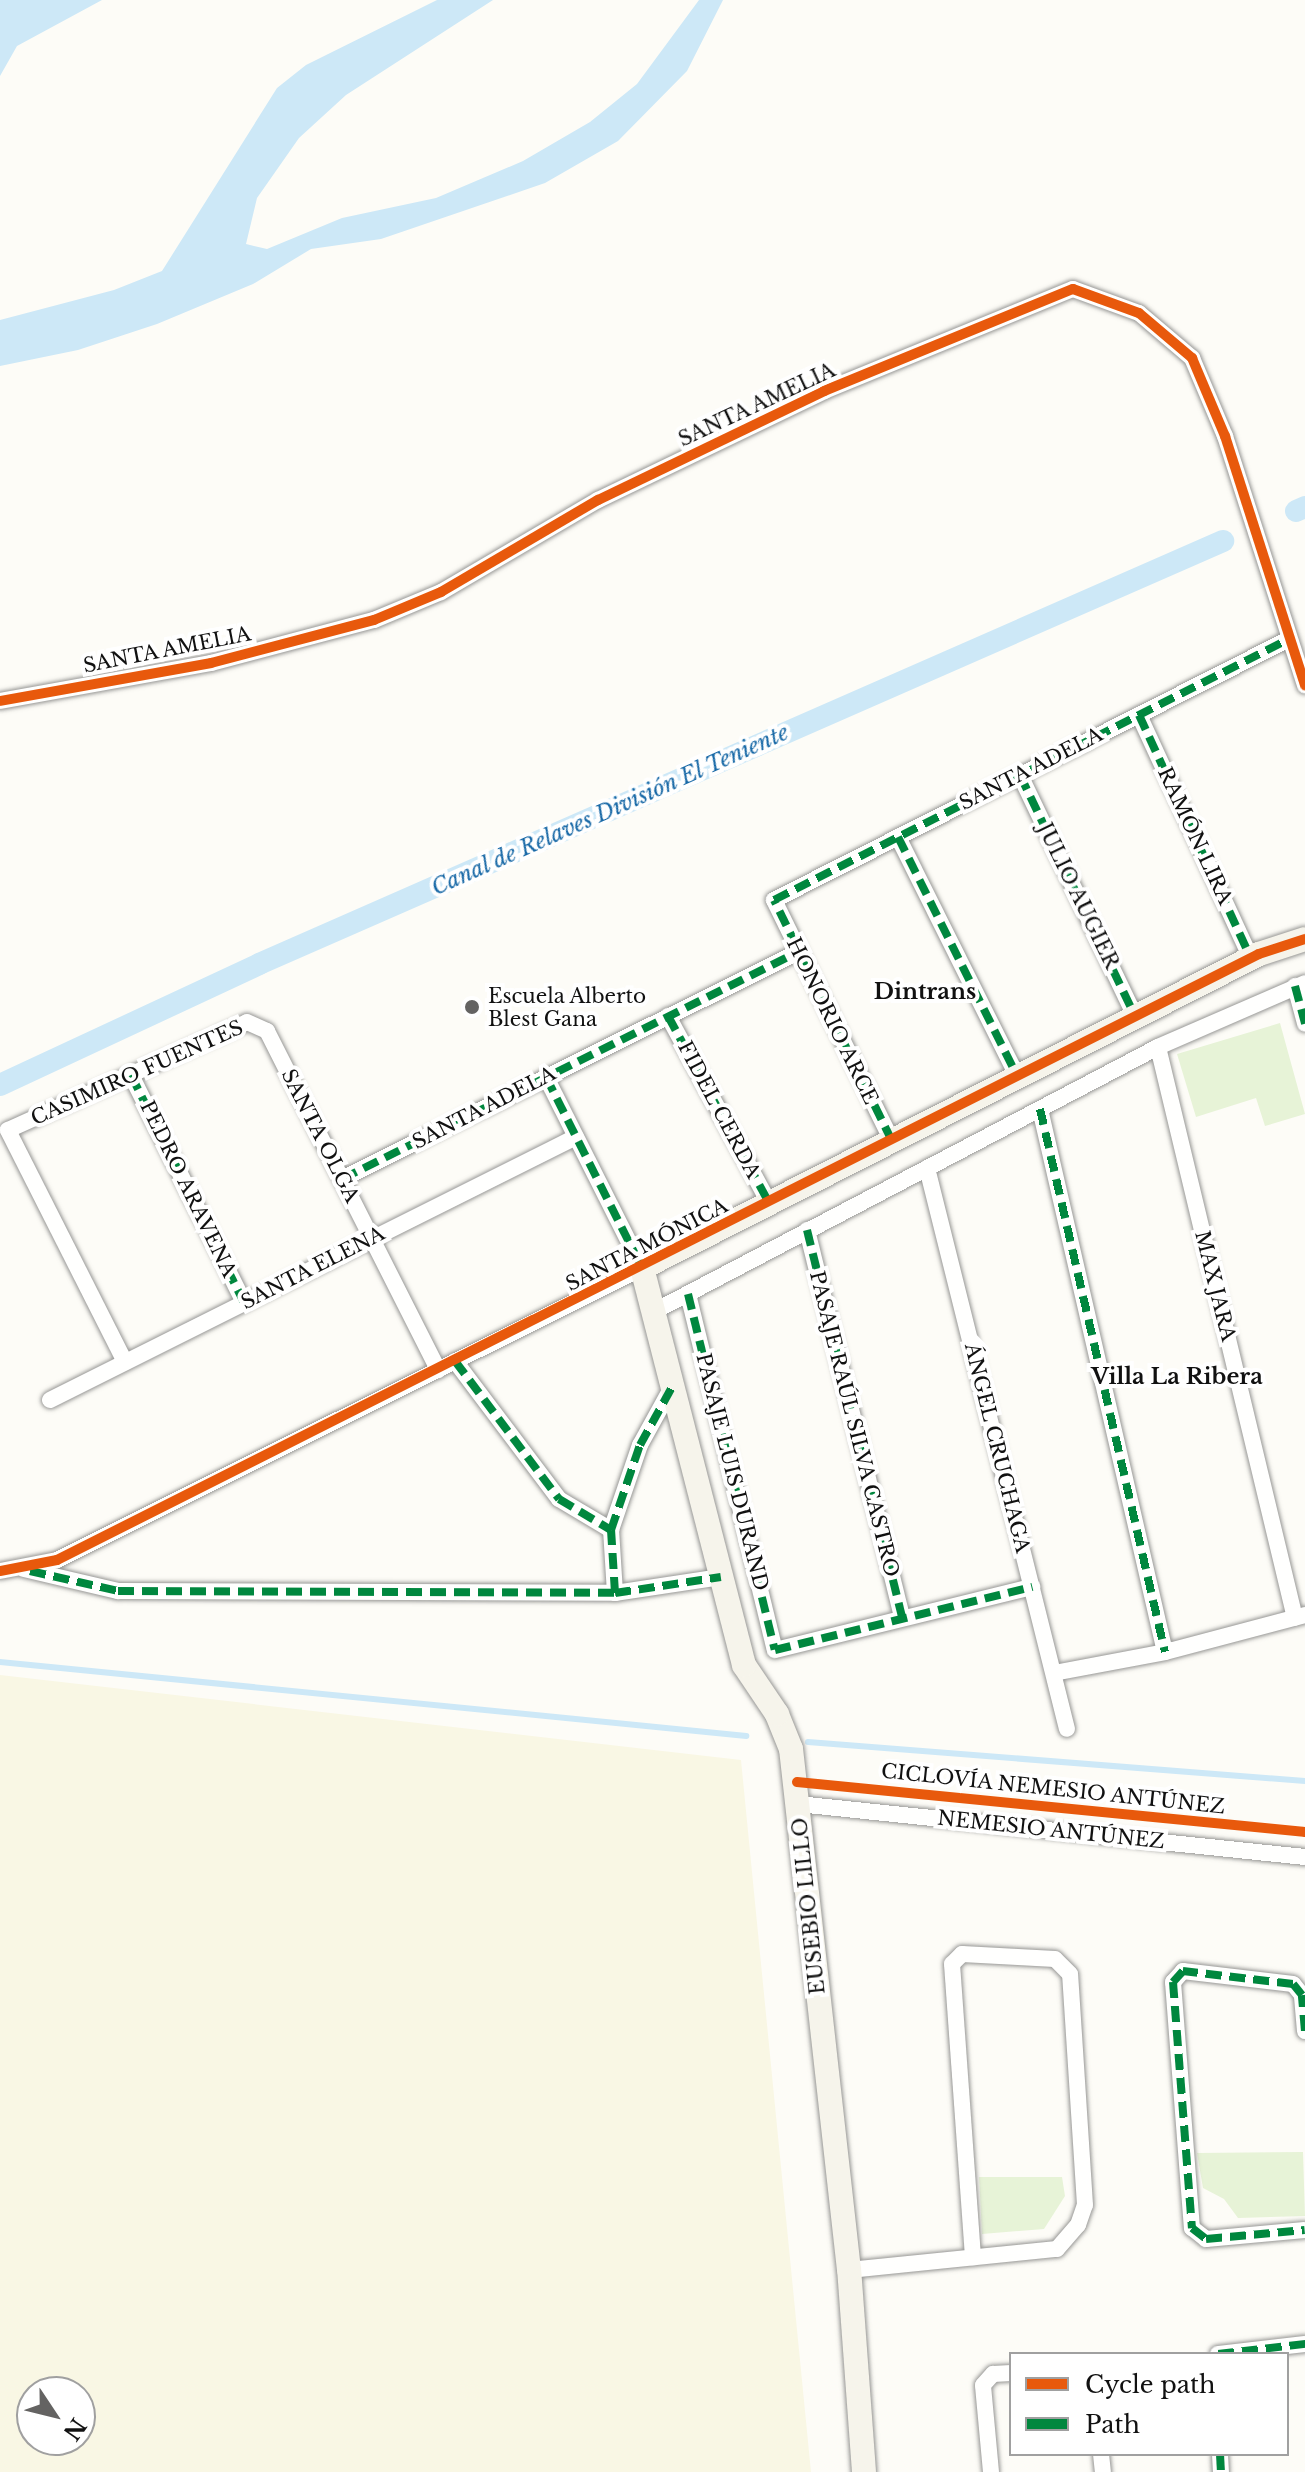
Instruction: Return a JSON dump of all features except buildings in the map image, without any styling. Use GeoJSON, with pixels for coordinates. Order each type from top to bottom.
{"type":"FeatureCollection","features":[{"type":"Feature","properties":{"kind":"street","name":"SANTA AMELIA"},"geometry":{"type":"LineString","coordinates":[[0,701],[211,663],[374,620],[441,592],[598,500],[824,391],[1073,289],[1139,313],[1192,358],[1225,436],[1305,685]]}},
{"type":"Feature","properties":{"kind":"street","name":"SANTA ADELA"},"geometry":{"type":"LineString","coordinates":[[774,900],[1289,639]]}},
{"type":"Feature","properties":{"kind":"street","name":"RAMÓN LIRA"},"geometry":{"type":"LineString","coordinates":[[1139,715],[1251,958]]}},
{"type":"Feature","properties":{"kind":"street","name":"JULIO AUGIER"},"geometry":{"type":"LineString","coordinates":[[1020,775],[1135,1016]]}},
{"type":"Feature","properties":{"kind":"street"},"geometry":{"type":"LineString","coordinates":[[898,837],[1017,1076]]}},
{"type":"Feature","properties":{"kind":"street","name":"HONORIO ARCE"},"geometry":{"type":"LineString","coordinates":[[774,900],[892,1141]]}},
{"type":"Feature","properties":{"kind":"street","name":"SANTA MÓNICA"},"geometry":{"type":"LineString","coordinates":[[0,1571],[57,1560],[642,1268],[1251,958],[1305,939]]}},
{"type":"Feature","properties":{"kind":"street","name":"SANTA ADELA"},"geometry":{"type":"LineString","coordinates":[[342,1179],[798,952]]}},
{"type":"Feature","properties":{"kind":"street"},"geometry":{"type":"LineString","coordinates":[[653,1312],[1158,1047],[1300,984],[1305,1024]]}},
{"type":"Feature","properties":{"kind":"street","name":"FIDEL CERDA"},"geometry":{"type":"LineString","coordinates":[[668,1016],[769,1203]]}},
{"type":"Feature","properties":{"kind":"street","name":"CASIMIRO FUENTES"},"geometry":{"type":"LineString","coordinates":[[125,1362],[8,1130],[247,1022],[267,1031]]}},
{"type":"Feature","properties":{"kind":"street","name":"SANTA OLGA"},"geometry":{"type":"LineString","coordinates":[[267,1031],[438,1370]]}},
{"type":"Feature","properties":{"kind":"street","name":"MAX JARA"},"geometry":{"type":"LineString","coordinates":[[1158,1047],[1300,1616]]}},
{"type":"Feature","properties":{"kind":"street","name":"PEDRO ARAVENA"},"geometry":{"type":"LineString","coordinates":[[131,1075],[244,1303]]}},
{"type":"Feature","properties":{"kind":"street"},"geometry":{"type":"LineString","coordinates":[[546,1077],[642,1268]]}},
{"type":"Feature","properties":{"kind":"street"},"geometry":{"type":"LineString","coordinates":[[1040,1109],[1165,1652]]}},
{"type":"Feature","properties":{"kind":"street","name":"SANTA ELENA"},"geometry":{"type":"LineString","coordinates":[[50,1400],[576,1137]]}},
{"type":"Feature","properties":{"kind":"street","name":"ÁNGEL CRUCHAGA"},"geometry":{"type":"LineString","coordinates":[[927,1168],[1067,1729]]}},
{"type":"Feature","properties":{"kind":"street","name":"PASAJE RAÚL SILVA CASTRO"},"geometry":{"type":"LineString","coordinates":[[807,1230],[902,1618]]}},
{"type":"Feature","properties":{"kind":"street","name":"EUSEBIO LILLO"},"geometry":{"type":"LineString","coordinates":[[642,1268],[744,1665],[786,1731],[798,1804],[849,2270],[864,2472]]}},
{"type":"Feature","properties":{"kind":"street","name":"PASAJE LUIS DURAND"},"geometry":{"type":"LineString","coordinates":[[688,1294],[775,1650],[902,1618]]}},
{"type":"Feature","properties":{"kind":"street"},"geometry":{"type":"LineString","coordinates":[[455,1361],[559,1499],[611,1530]]}},
{"type":"Feature","properties":{"kind":"street"},"geometry":{"type":"LineString","coordinates":[[615,1593],[611,1530],[640,1445],[672,1387]]}},
{"type":"Feature","properties":{"kind":"street"},"geometry":{"type":"LineString","coordinates":[[18,1568],[118,1591],[615,1593],[721,1577]]}},
{"type":"Feature","properties":{"kind":"street"},"geometry":{"type":"LineString","coordinates":[[902,1618],[1032,1587]]}},
{"type":"Feature","properties":{"kind":"street"},"geometry":{"type":"LineString","coordinates":[[1054,1673],[1165,1652],[1300,1616]]}},
{"type":"Feature","properties":{"kind":"street","name":"NEMESIO ANTÚNEZ"},"geometry":{"type":"LineString","coordinates":[[798,1804],[1305,1857]]}},
{"type":"Feature","properties":{"kind":"street"},"geometry":{"type":"LineString","coordinates":[[849,2270],[1057,2249],[1078,2225],[1085,2205],[1070,1974],[1055,1959],[962,1954],[952,1964],[973,2257]]}},
{"type":"Feature","properties":{"kind":"street"},"geometry":{"type":"LineString","coordinates":[[1305,2031],[1302,1995],[1293,1984],[1183,1971],[1173,1982],[1192,2228],[1206,2239],[1305,2230]]}},
{"type":"Feature","properties":{"kind":"street"},"geometry":{"type":"LineString","coordinates":[[1235,2352],[1305,2344]]}},
{"type":"Feature","properties":{"kind":"street"},"geometry":{"type":"LineString","coordinates":[[991,2472],[983,2385],[993,2374],[1009,2373]]}},
{"type":"Feature","properties":{"kind":"shaded area"},"geometry":{"type":"Polygon","coordinates":[[[0,1675],[741,1760],[811,2472],[0,2472],[0,1675]]]}},
{"type":"Feature","properties":{"kind":"green space"},"geometry":{"type":"Polygon","coordinates":[[[1280,1023],[1305,1114],[1265,1126],[1256,1098],[1196,1117],[1177,1054],[1280,1023]]]}},
{"type":"Feature","properties":{"kind":"green space"},"geometry":{"type":"Polygon","coordinates":[[[1303,2152],[1305,2216],[1238,2218],[1224,2199],[1203,2188],[1197,2153],[1303,2152]]]}},
{"type":"Feature","properties":{"kind":"green space"},"geometry":{"type":"Polygon","coordinates":[[[979,2177],[1062,2177],[1065,2196],[1044,2229],[982,2234],[979,2177]]]}},
{"type":"Feature","properties":{"kind":"water"},"geometry":{"type":"Polygon","coordinates":[[[0,0],[102,0],[17,46],[0,76],[0,0]]]}},
{"type":"Feature","properties":{"kind":"water"},"geometry":{"type":"Polygon","coordinates":[[[437,0],[493,0],[346,95],[299,138],[257,198],[246,244],[267,249],[342,218],[436,198],[523,161],[590,122],[637,84],[699,0],[723,0],[687,71],[618,141],[545,183],[381,239],[311,249],[253,284],[157,324],[78,350],[0,366],[0,320],[114,290],[162,271],[277,88],[306,65],[437,0]]]}},
{"type":"Feature","properties":{"kind":"waterway","name":"Canal de Relaves División El Teniente"},"geometry":{"type":"LineString","coordinates":[[1296,511],[1305,507]]}},
{"type":"Feature","properties":{"kind":"waterway","name":"Canal de Relaves División El Teniente"},"geometry":{"type":"LineString","coordinates":[[0,1085],[259,964],[1223,541]]}},
{"type":"Feature","properties":{"kind":"waterway"},"geometry":{"type":"LineString","coordinates":[[0,1662],[746,1736]]}},
{"type":"Feature","properties":{"kind":"waterway"},"geometry":{"type":"LineString","coordinates":[[808,1742],[1305,1781]]}},
{"type":"Feature","properties":{"kind":"marked path"},"geometry":{"type":"LineString","coordinates":[[892,1141],[774,900],[1289,639]]}},
{"type":"Feature","properties":{"kind":"marked path"},"geometry":{"type":"LineString","coordinates":[[1139,715],[1251,958]]}},
{"type":"Feature","properties":{"kind":"marked path"},"geometry":{"type":"LineString","coordinates":[[1020,775],[1135,1016]]}},
{"type":"Feature","properties":{"kind":"marked path"},"geometry":{"type":"LineString","coordinates":[[898,837],[1017,1076]]}},
{"type":"Feature","properties":{"kind":"marked path"},"geometry":{"type":"LineString","coordinates":[[342,1179],[798,952]]}},
{"type":"Feature","properties":{"kind":"marked path"},"geometry":{"type":"LineString","coordinates":[[1295,986],[1305,1024]]}},
{"type":"Feature","properties":{"kind":"marked path"},"geometry":{"type":"LineString","coordinates":[[668,1016],[769,1203]]}},
{"type":"Feature","properties":{"kind":"marked path"},"geometry":{"type":"LineString","coordinates":[[131,1075],[244,1303]]}},
{"type":"Feature","properties":{"kind":"marked path"},"geometry":{"type":"LineString","coordinates":[[546,1077],[642,1268]]}},
{"type":"Feature","properties":{"kind":"marked path"},"geometry":{"type":"LineString","coordinates":[[1040,1109],[1165,1652]]}},
{"type":"Feature","properties":{"kind":"marked path"},"geometry":{"type":"LineString","coordinates":[[807,1230],[902,1618]]}},
{"type":"Feature","properties":{"kind":"marked path"},"geometry":{"type":"LineString","coordinates":[[688,1294],[775,1650],[1032,1587]]}},
{"type":"Feature","properties":{"kind":"marked path"},"geometry":{"type":"LineString","coordinates":[[455,1361],[559,1499],[611,1530]]}},
{"type":"Feature","properties":{"kind":"marked path"},"geometry":{"type":"LineString","coordinates":[[615,1593],[611,1530],[640,1445],[672,1387]]}},
{"type":"Feature","properties":{"kind":"marked path"},"geometry":{"type":"LineString","coordinates":[[30,1571],[118,1591],[615,1593],[721,1577]]}},
{"type":"Feature","properties":{"kind":"marked path"},"geometry":{"type":"LineString","coordinates":[[1305,2031],[1302,1995],[1293,1984],[1183,1971],[1173,1982],[1192,2228],[1206,2239],[1305,2230]]}},
{"type":"Feature","properties":{"kind":"marked path"},"geometry":{"type":"LineString","coordinates":[[1235,2352],[1305,2344]]}},
{"type":"Feature","properties":{"kind":"marked path"},"geometry":{"type":"LineString","coordinates":[[1220,2456],[1221,2472]]}},
{"type":"Feature","properties":{"kind":"cycle path"},"geometry":{"type":"LineString","coordinates":[[0,701],[211,663],[374,620],[441,592],[598,500],[824,391],[1073,289],[1139,313],[1192,358],[1225,436],[1305,685]]}},
{"type":"Feature","properties":{"kind":"cycle path"},"geometry":{"type":"LineString","coordinates":[[0,1571],[57,1560],[1259,954],[1305,939]]}},
{"type":"Feature","properties":{"kind":"cycle path","name":"CICLOVÍA NEMESIO ANTÚNEZ"},"geometry":{"type":"LineString","coordinates":[[797,1782],[1305,1832]]}},
{"type":"Feature","properties":{"kind":"place","name":"Escuela Alberto Blest Gana"},"geometry":{"type":"Point","coordinates":[472,1007]}},
{"type":"Feature","properties":{"kind":"district","name":"Dintrans"},"geometry":{"type":"Point","coordinates":[925,992]}},
{"type":"Feature","properties":{"kind":"district","name":"Villa La Ribera"},"geometry":{"type":"Point","coordinates":[1177,1377]}}]}
